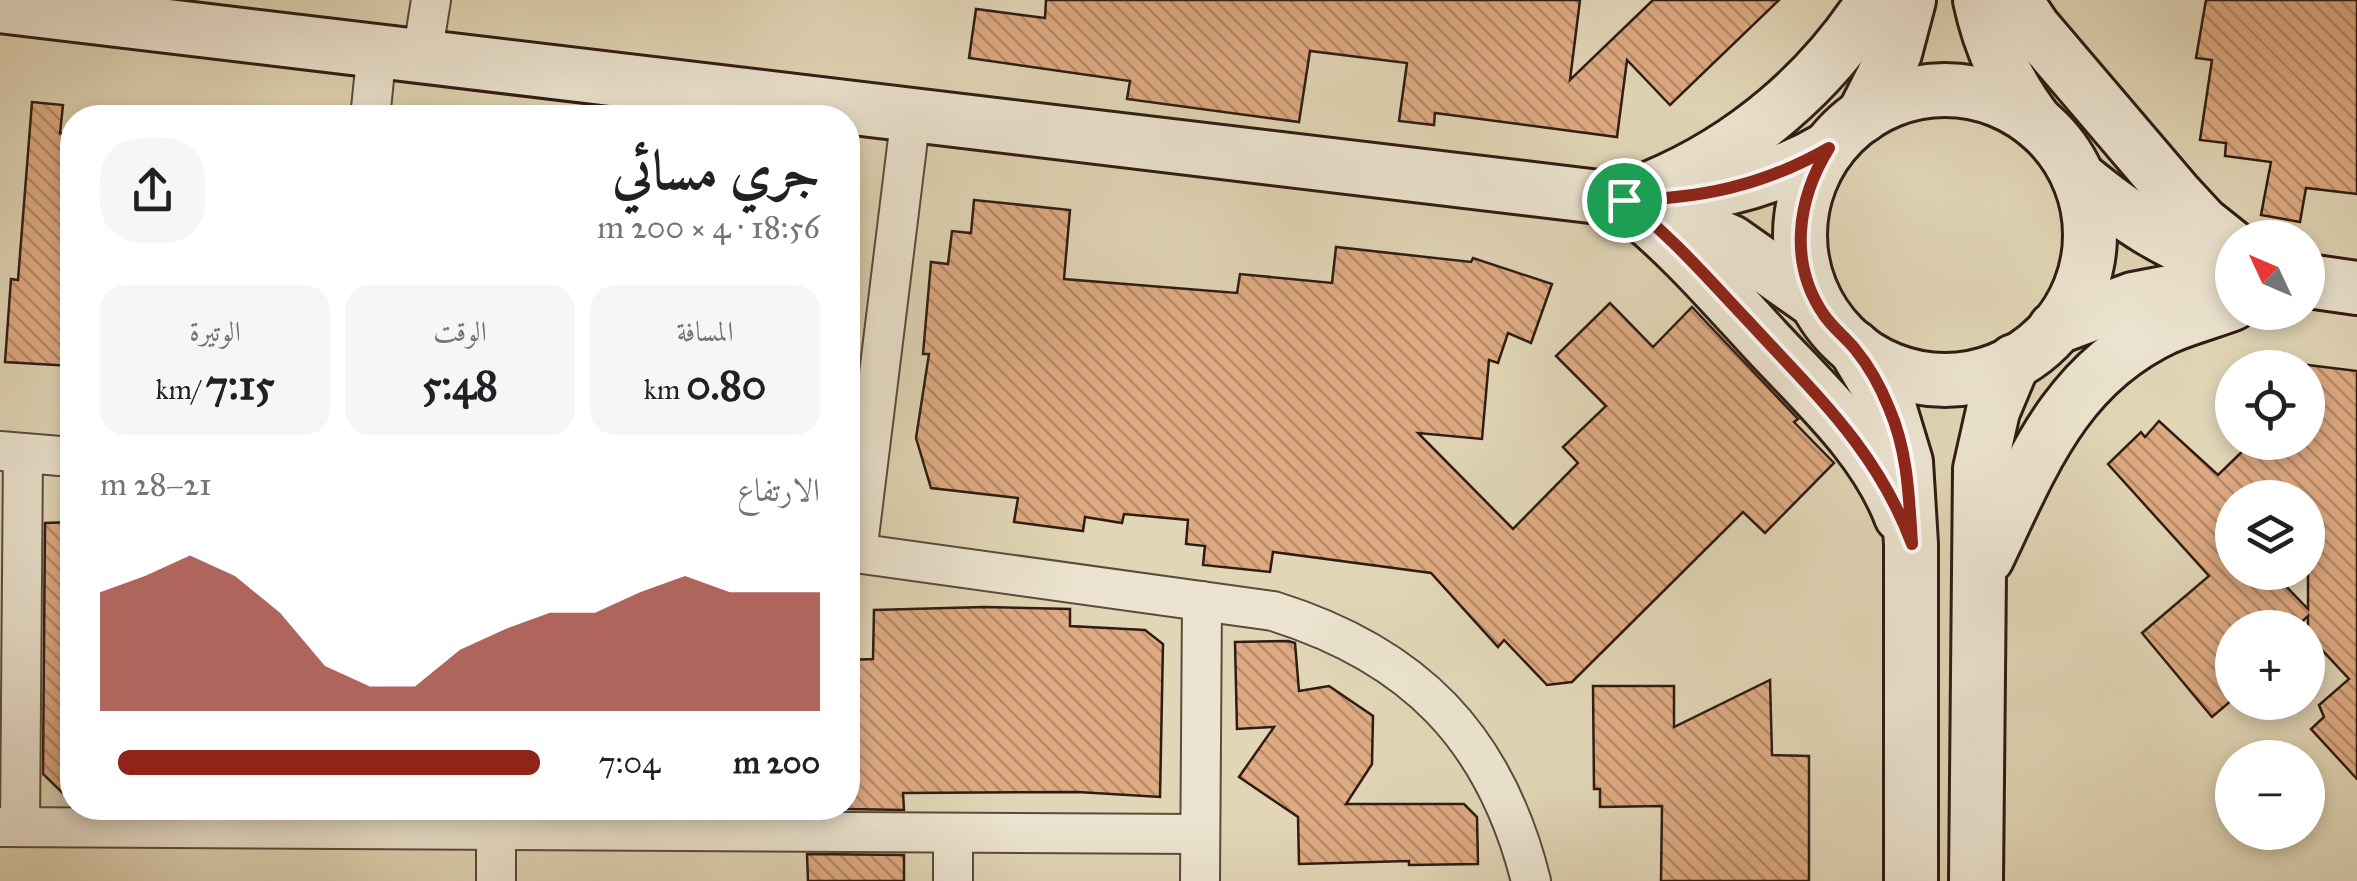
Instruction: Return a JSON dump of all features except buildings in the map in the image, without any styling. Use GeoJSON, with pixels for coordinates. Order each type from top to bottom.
{"type":"FeatureCollection","features":[{"type":"Feature","properties":{"kind":"main road"},"geometry":{"type":"LineString","coordinates":[[1624,200],[1694,168],[1787,104],[1835,54],[1874,0]]}},
{"type":"Feature","properties":{"kind":"main road"},"geometry":{"type":"LineString","coordinates":[[1816,302],[1803,266],[1800,238],[1810,182],[1895,53],[1909,0]]}},
{"type":"Feature","properties":{"kind":"main road"},"geometry":{"type":"LineString","coordinates":[[1853,346],[1891,370],[1919,378],[1976,377],[2028,354],[2055,328],[2080,288],[2090,232],[2078,176],[2065,152],[2038,124],[2006,78],[1994,52],[1980,0]]}},
{"type":"Feature","properties":{"kind":"main road"},"geometry":{"type":"LineString","coordinates":[[2015,0],[2034,28],[2178,197],[2215,233]]}},
{"type":"Feature","properties":{"kind":"main road"},"geometry":{"type":"LineString","coordinates":[[0,6],[836,105]]}},
{"type":"Feature","properties":{"kind":"main road"},"geometry":{"type":"LineString","coordinates":[[860,108],[1624,200],[1669,199],[1736,189],[1800,165],[1888,102],[1915,93],[1942,90],[1999,100],[2038,124]]}},
{"type":"Feature","properties":{"kind":"main road"},"geometry":{"type":"LineString","coordinates":[[2078,176],[2137,221],[2215,258]]}},
{"type":"Feature","properties":{"kind":"main road"},"geometry":{"type":"LineString","coordinates":[[1624,200],[1700,226],[1760,260],[1816,302],[1873,375],[1899,434],[1906,462],[1912,544],[1911,881]]}},
{"type":"Feature","properties":{"kind":"main road"},"geometry":{"type":"LineString","coordinates":[[1624,200],[1695,262],[1861,446],[1899,510],[1912,544]]}},
{"type":"Feature","properties":{"kind":"main road"},"geometry":{"type":"LineString","coordinates":[[2055,328],[2133,299],[2175,288],[2215,284]]}},
{"type":"Feature","properties":{"kind":"main road"},"geometry":{"type":"LineString","coordinates":[[2325,284],[2357,288]]}},
{"type":"Feature","properties":{"kind":"main road"},"geometry":{"type":"LineString","coordinates":[[1980,573],[2032,462],[2068,405],[2090,380],[2114,359],[2167,327],[2215,310]]}},
{"type":"Feature","properties":{"kind":"main road"},"geometry":{"type":"LineString","coordinates":[[1976,881],[1978,504],[1982,454],[1993,411],[2014,361]]}},
{"type":"Feature","properties":{"kind":"street"},"geometry":{"type":"LineString","coordinates":[[376,105],[430,0]]}},
{"type":"Feature","properties":{"kind":"street"},"geometry":{"type":"LineString","coordinates":[[860,493],[911,114]]}},
{"type":"Feature","properties":{"kind":"street"},"geometry":{"type":"LineString","coordinates":[[60,456],[11,452],[10,827],[176,820]]}},
{"type":"Feature","properties":{"kind":"street"},"geometry":{"type":"LineString","coordinates":[[860,554],[1273,611],[1322,626],[1367,649],[1409,678],[1446,712],[1478,752],[1503,796],[1522,843],[1531,881]]}},
{"type":"Feature","properties":{"kind":"street"},"geometry":{"type":"LineString","coordinates":[[1200,881],[1202,601]]}},
{"type":"Feature","properties":{"kind":"street"},"geometry":{"type":"LineString","coordinates":[[439,820],[496,830],[620,820]]}},
{"type":"Feature","properties":{"kind":"street"},"geometry":{"type":"LineString","coordinates":[[657,820],[953,832],[1200,834]]}},
{"type":"Feature","properties":{"kind":"street"},"geometry":{"type":"LineString","coordinates":[[496,830],[496,881]]}},
{"type":"Feature","properties":{"kind":"street"},"geometry":{"type":"LineString","coordinates":[[953,832],[953,881]]}},
{"type":"Feature","properties":{"kind":"route"},"geometry":{"type":"LineString","coordinates":[[1829,148],[1810,182],[1802,210],[1803,266],[1812,294],[1826,318],[1853,346],[1873,375],[1899,434],[1906,462],[1912,544],[1882,477],[1861,446],[1695,262],[1624,200],[1669,199],[1736,189],[1800,165],[1829,148]]}}]}
